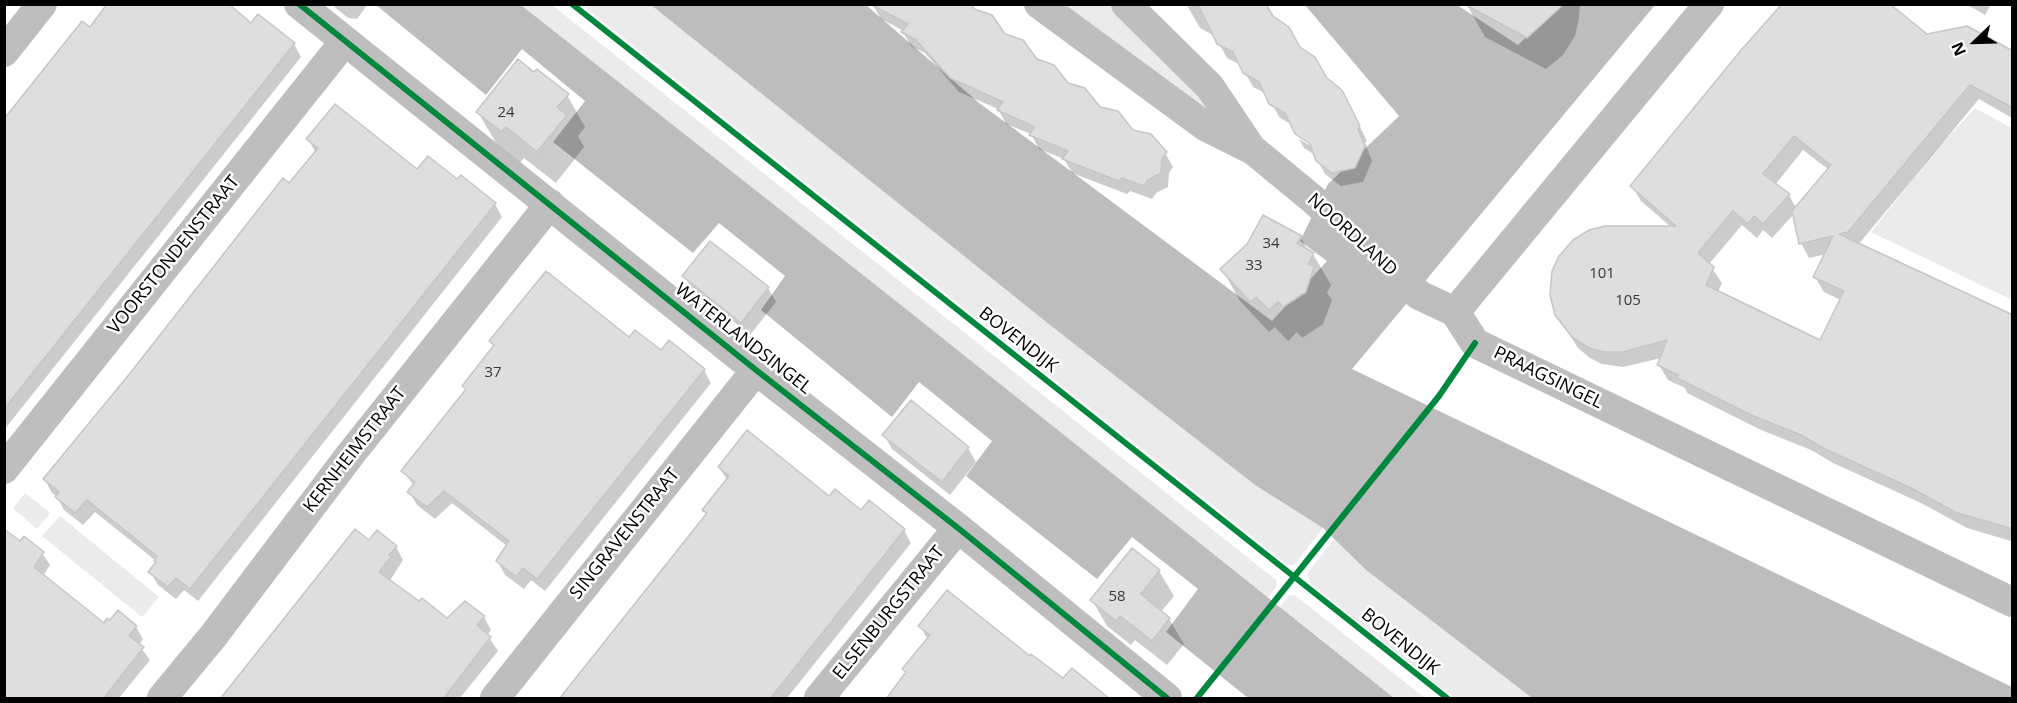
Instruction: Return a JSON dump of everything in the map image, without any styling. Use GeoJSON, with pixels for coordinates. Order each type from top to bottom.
{"type":"FeatureCollection","features":[{"type":"Feature","properties":{"kind":"street"},"geometry":{"type":"LineString","coordinates":[[4,52],[42,4]]}},
{"type":"Feature","properties":{"kind":"street","name":"WATERLANDSINGEL"},"geometry":{"type":"LineString","coordinates":[[299,4],[756,370],[958,528],[1163,698]]}},
{"type":"Feature","properties":{"kind":"street","name":"NOORDLAND"},"geometry":{"type":"LineString","coordinates":[[1039,4],[1205,126],[1253,150],[1315,201],[1419,295],[1455,312]]}},
{"type":"Feature","properties":{"kind":"street","name":"NOORDLAND"},"geometry":{"type":"LineString","coordinates":[[1126,4],[1210,87],[1253,150]]}},
{"type":"Feature","properties":{"kind":"street"},"geometry":{"type":"LineString","coordinates":[[1455,312],[1708,4]]}},
{"type":"Feature","properties":{"kind":"street","name":"VOORSTONDENSTRAAT"},"geometry":{"type":"LineString","coordinates":[[4,469],[345,41]]}},
{"type":"Feature","properties":{"kind":"street","name":"KERNHEIMSTRAAT"},"geometry":{"type":"LineString","coordinates":[[162,699],[214,635],[350,455],[550,204]]}},
{"type":"Feature","properties":{"kind":"street","name":"PRAAGSINGEL"},"geometry":{"type":"LineString","coordinates":[[1455,312],[1475,343],[2013,602]]}},
{"type":"Feature","properties":{"kind":"street","name":"SINGRAVENSTRAAT"},"geometry":{"type":"LineString","coordinates":[[495,699],[756,370]]}},
{"type":"Feature","properties":{"kind":"street","name":"ELSENBURGSTRAAT"},"geometry":{"type":"LineString","coordinates":[[819,699],[958,528]]}},
{"type":"Feature","properties":{"kind":"shaded area"},"geometry":{"type":"Polygon","coordinates":[[[376,5],[521,5],[1394,698],[1248,698],[1166,632],[1198,589],[1132,537],[1097,579],[966,476],[992,441],[919,382],[892,417],[761,310],[785,276],[719,223],[693,253],[553,142],[585,101],[522,49],[486,95],[376,5]]]}},
{"type":"Feature","properties":{"kind":"shaded area"},"geometry":{"type":"Polygon","coordinates":[[[521,5],[552,5],[1276,580],[1277,586],[1268,598],[896,301],[521,5]]]}},
{"type":"Feature","properties":{"kind":"shaded area"},"geometry":{"type":"Polygon","coordinates":[[[582,5],[651,5],[1050,325],[1255,485],[1323,528],[1294,565],[1288,565],[582,5]]]}},
{"type":"Feature","properties":{"kind":"shaded area"},"geometry":{"type":"Polygon","coordinates":[[[651,5],[866,5],[978,102],[1272,321],[1327,261],[1300,241],[1328,184],[1399,116],[1305,5],[1457,5],[1518,45],[1553,11],[1553,5],[1655,5],[1352,369],[2012,687],[2012,698],[1532,698],[1366,570],[1323,528],[1255,485],[1050,325],[651,5]]]}},
{"type":"Feature","properties":{"kind":"shaded area"},"geometry":{"type":"Polygon","coordinates":[[[1063,5],[1113,5],[1214,109],[1210,115],[1063,5]]]}},
{"type":"Feature","properties":{"kind":"shaded area"},"geometry":{"type":"Polygon","coordinates":[[[1975,108],[2012,128],[2012,300],[1871,232],[1933,153],[1975,108]]]}},
{"type":"Feature","properties":{"kind":"shaded area"},"geometry":{"type":"Polygon","coordinates":[[[25,493],[50,513],[37,529],[13,508],[25,493]]]}},
{"type":"Feature","properties":{"kind":"shaded area"},"geometry":{"type":"Polygon","coordinates":[[[60,516],[159,597],[142,617],[42,536],[60,516]]]}},
{"type":"Feature","properties":{"kind":"shaded area"},"geometry":{"type":"Polygon","coordinates":[[[1334,539],[1366,570],[1532,698],[1454,698],[1310,583],[1307,574],[1334,539]]]}},
{"type":"Feature","properties":{"kind":"shaded area"},"geometry":{"type":"Polygon","coordinates":[[[1289,595],[1296,596],[1425,698],[1394,698],[1280,607],[1289,595]]]}},
{"type":"Feature","properties":{"kind":"building"},"geometry":{"type":"Polygon","coordinates":[[[107,4],[229,4],[251,23],[258,14],[295,43],[4,409],[4,119],[82,21],[90,27],[107,4]]]}},
{"type":"Feature","properties":{"kind":"building"},"geometry":{"type":"Polygon","coordinates":[[[870,4],[971,4],[974,9],[992,15],[1005,34],[1023,40],[1037,59],[1054,65],[1068,83],[1085,88],[1100,107],[1118,111],[1133,130],[1151,134],[1167,152],[1162,159],[1161,173],[1148,180],[1144,186],[1122,178],[1119,181],[1062,159],[1068,151],[1029,135],[1035,127],[997,110],[1003,102],[950,78],[916,40],[901,32],[908,24],[870,4]]]}},
{"type":"Feature","properties":{"kind":"building"},"geometry":{"type":"Polygon","coordinates":[[[1198,4],[1266,4],[1273,16],[1289,27],[1300,47],[1315,57],[1327,78],[1342,90],[1360,126],[1358,129],[1365,146],[1355,168],[1332,173],[1316,161],[1310,144],[1295,134],[1285,113],[1269,104],[1259,82],[1243,73],[1233,52],[1217,44],[1198,4]]]}},
{"type":"Feature","properties":{"kind":"building"},"geometry":{"type":"Polygon","coordinates":[[[1464,4],[1564,4],[1527,38],[1464,4]]]}},
{"type":"Feature","properties":{"kind":"building"},"geometry":{"type":"Polygon","coordinates":[[[1782,4],[1890,4],[1927,34],[1967,26],[2013,51],[2013,108],[1970,85],[1848,232],[1839,234],[2013,315],[2013,529],[1957,513],[1911,488],[1823,448],[1801,435],[1751,415],[1677,378],[1678,375],[1657,365],[1667,340],[1623,352],[1603,352],[1589,348],[1572,337],[1555,315],[1550,295],[1552,271],[1559,256],[1573,240],[1589,230],[1605,226],[1676,226],[1630,186],[1742,49],[1782,4]],[[1794,136],[1763,174],[1790,194],[1763,224],[1754,216],[1748,224],[1733,211],[1698,253],[1714,267],[1706,285],[1820,340],[1844,291],[1813,277],[1833,236],[1799,244],[1792,211],[1831,165],[1794,136]]]}},
{"type":"Feature","properties":{"kind":"building"},"geometry":{"type":"Polygon","coordinates":[[[518,59],[534,72],[537,69],[569,94],[557,107],[567,115],[537,152],[506,127],[502,132],[476,112],[518,59]]]}},
{"type":"Feature","properties":{"kind":"building"},"geometry":{"type":"Polygon","coordinates":[[[335,104],[417,169],[428,156],[457,179],[461,175],[496,203],[190,589],[176,578],[168,587],[148,572],[156,562],[154,561],[157,556],[87,500],[75,513],[55,497],[59,492],[43,479],[131,372],[283,178],[289,183],[318,148],[306,139],[335,104]]]}},
{"type":"Feature","properties":{"kind":"building"},"geometry":{"type":"Polygon","coordinates":[[[1263,215],[1302,236],[1297,243],[1314,253],[1308,264],[1314,267],[1306,292],[1283,307],[1278,302],[1269,310],[1256,297],[1250,302],[1220,269],[1247,244],[1263,215]]]}},
{"type":"Feature","properties":{"kind":"building"},"geometry":{"type":"Polygon","coordinates":[[[710,241],[769,287],[741,323],[682,276],[710,241]]]}},
{"type":"Feature","properties":{"kind":"building"},"geometry":{"type":"Polygon","coordinates":[[[546,271],[629,337],[635,330],[661,350],[669,340],[705,369],[537,579],[523,568],[516,577],[496,561],[509,541],[444,491],[427,507],[407,492],[415,482],[401,471],[466,389],[462,386],[494,345],[489,341],[546,271]]]}},
{"type":"Feature","properties":{"kind":"building"},"geometry":{"type":"Polygon","coordinates":[[[911,400],[969,447],[942,482],[882,435],[911,400]]]}},
{"type":"Feature","properties":{"kind":"building"},"geometry":{"type":"Polygon","coordinates":[[[747,430],[829,496],[835,489],[861,510],[869,500],[905,529],[770,699],[559,699],[707,513],[702,510],[729,476],[718,467],[747,430]]]}},
{"type":"Feature","properties":{"kind":"building"},"geometry":{"type":"Polygon","coordinates":[[[4,529],[20,541],[24,536],[44,552],[34,567],[104,623],[107,618],[110,620],[118,610],[137,626],[129,636],[144,647],[103,699],[4,699],[4,529]]]}},
{"type":"Feature","properties":{"kind":"building"},"geometry":{"type":"Polygon","coordinates":[[[355,529],[369,540],[377,530],[397,546],[379,572],[419,601],[422,598],[447,618],[465,601],[485,616],[477,625],[491,637],[443,699],[220,699],[355,529]]]}},
{"type":"Feature","properties":{"kind":"building"},"geometry":{"type":"Polygon","coordinates":[[[1132,548],[1160,570],[1141,594],[1170,618],[1152,641],[1120,616],[1116,621],[1090,600],[1132,548]]]}},
{"type":"Feature","properties":{"kind":"building"},"geometry":{"type":"Polygon","coordinates":[[[947,590],[1030,656],[1031,654],[1063,678],[1072,668],[1110,699],[886,699],[906,672],[902,669],[930,635],[918,626],[947,590]]]}},
{"type":"Feature","properties":{"kind":"cycle path"},"geometry":{"type":"LineString","coordinates":[[299,4],[756,370],[958,528],[1167,698]]}},
{"type":"Feature","properties":{"kind":"cycle path","name":"BOVENDIJK"},"geometry":{"type":"LineString","coordinates":[[572,4],[1447,698]]}},
{"type":"Feature","properties":{"kind":"cycle path"},"geometry":{"type":"LineString","coordinates":[[1197,698],[1439,396],[1475,343]]}}]}
